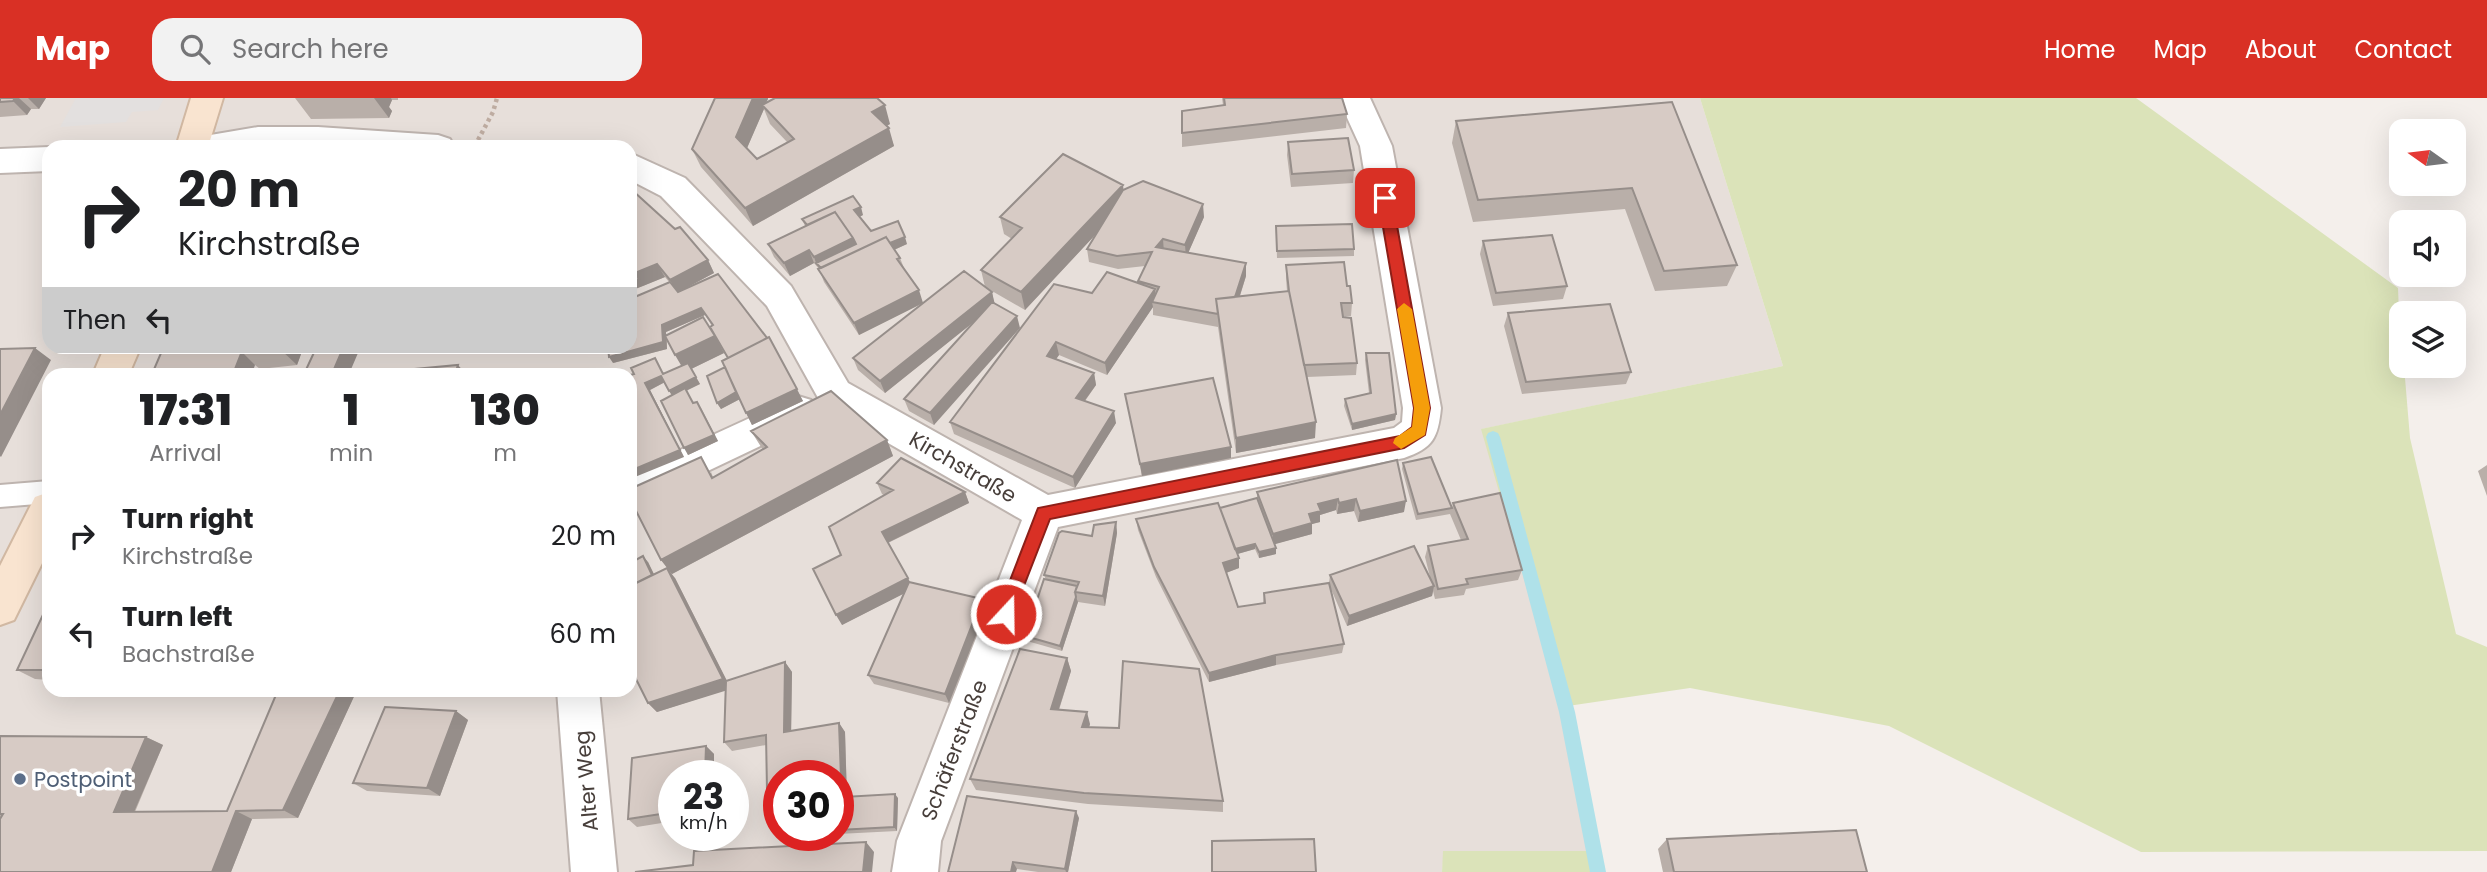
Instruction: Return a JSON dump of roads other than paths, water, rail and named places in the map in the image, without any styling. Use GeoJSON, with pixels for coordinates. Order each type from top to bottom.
{"type":"FeatureCollection","features":[{"type":"Feature","properties":{"kind":"main road"},"geometry":{"type":"LineString","coordinates":[[194,140],[207,98]]}},
{"type":"Feature","properties":{"kind":"main road"},"geometry":{"type":"LineString","coordinates":[[0,607],[42,523]]}},
{"type":"Feature","properties":{"kind":"street"},"geometry":{"type":"LineString","coordinates":[[1044,513],[1404,442],[1420,430],[1422,408],[1376,146],[1354,98]]}},
{"type":"Feature","properties":{"kind":"street"},"geometry":{"type":"LineString","coordinates":[[250,140],[288,140]]}},
{"type":"Feature","properties":{"kind":"street"},"geometry":{"type":"LineString","coordinates":[[0,161],[42,159]]}},
{"type":"Feature","properties":{"kind":"street"},"geometry":{"type":"LineString","coordinates":[[637,169],[673,187],[779,296],[835,394],[637,488]]}},
{"type":"Feature","properties":{"kind":"street","name":"Kirchstraße"},"geometry":{"type":"LineString","coordinates":[[835,394],[1044,513]]}},
{"type":"Feature","properties":{"kind":"street","name":"Schäferstraße"},"geometry":{"type":"LineString","coordinates":[[915,872],[919,841],[1044,513]]}},
{"type":"Feature","properties":{"kind":"street","name":"Alter Weg"},"geometry":{"type":"LineString","coordinates":[[579,697],[594,872]]}},
{"type":"Feature","properties":{"kind":"lane"},"geometry":{"type":"LineString","coordinates":[[0,496],[42,493]]}},
{"type":"Feature","properties":{"kind":"waterway"},"geometry":{"type":"LineString","coordinates":[[1493,437],[1567,712],[1598,872]]}},
{"type":"Feature","properties":{"kind":"place","name":"Postpoint"},"geometry":{"type":"Point","coordinates":[20,779]}}]}
